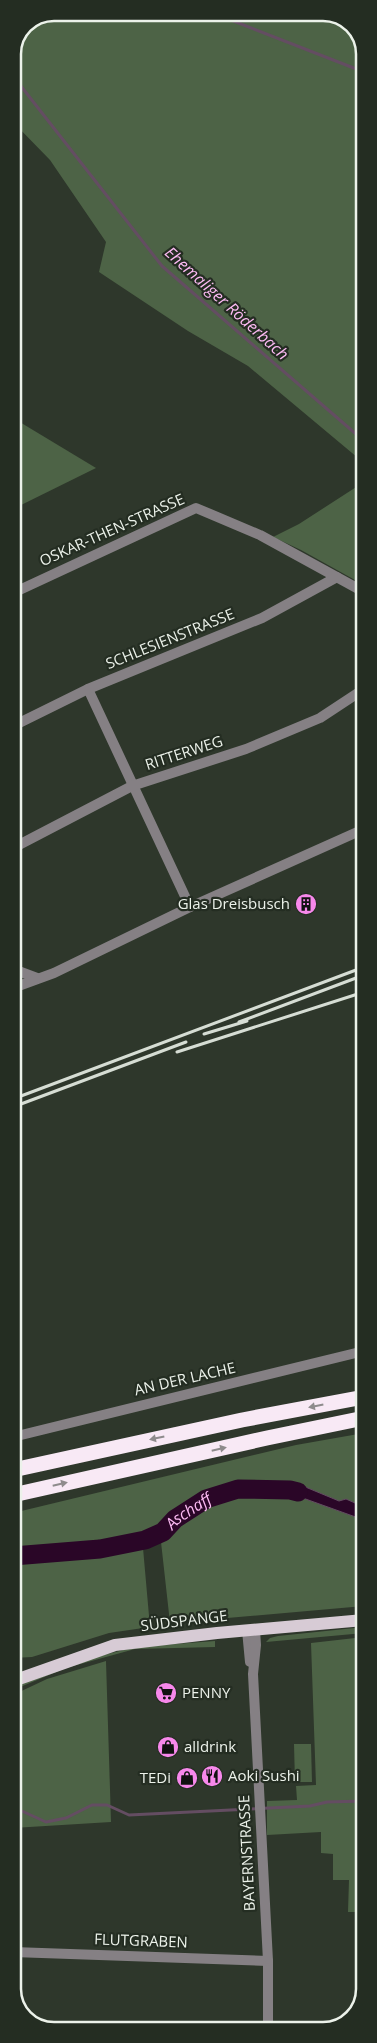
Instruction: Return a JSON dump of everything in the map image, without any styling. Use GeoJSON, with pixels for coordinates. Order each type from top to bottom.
{"type":"FeatureCollection","features":[{"type":"Feature","properties":{"kind":"highway"},"geometry":{"type":"LineString","coordinates":[[22,1468],[242,1420],[356,1399]]}},
{"type":"Feature","properties":{"kind":"highway"},"geometry":{"type":"LineString","coordinates":[[22,1493],[356,1420]]}},
{"type":"Feature","properties":{"kind":"main road","name":"SÜDSPANGE"},"geometry":{"type":"LineString","coordinates":[[22,1678],[115,1645],[356,1621]]}},
{"type":"Feature","properties":{"kind":"street","name":"OSKAR-THEN-STRASSE"},"geometry":{"type":"LineString","coordinates":[[21,589],[196,508],[260,535],[337,577]]}},
{"type":"Feature","properties":{"kind":"street"},"geometry":{"type":"LineString","coordinates":[[337,577],[355,587]]}},
{"type":"Feature","properties":{"kind":"street","name":"SCHLESIENSTRASSE"},"geometry":{"type":"LineString","coordinates":[[21,722],[88,689],[262,618],[337,577]]}},
{"type":"Feature","properties":{"kind":"street"},"geometry":{"type":"LineString","coordinates":[[88,689],[190,906]]}},
{"type":"Feature","properties":{"kind":"street","name":"RITTERWEG"},"geometry":{"type":"LineString","coordinates":[[21,844],[132,786],[246,749],[320,718],[355,695]]}},
{"type":"Feature","properties":{"kind":"street"},"geometry":{"type":"LineString","coordinates":[[21,984],[54,972],[190,906],[355,833]]}},
{"type":"Feature","properties":{"kind":"street"},"geometry":{"type":"LineString","coordinates":[[21,972],[36,978]]}},
{"type":"Feature","properties":{"kind":"street","name":"AN DER LACHE"},"geometry":{"type":"LineString","coordinates":[[22,1435],[356,1353]]}},
{"type":"Feature","properties":{"kind":"street","name":"BAYERNSTRASSE"},"geometry":{"type":"LineString","coordinates":[[251,1630],[268,1961],[268,2021]]}},
{"type":"Feature","properties":{"kind":"street","name":"FLUTGRABEN"},"geometry":{"type":"LineString","coordinates":[[22,1952],[268,1961]]}},
{"type":"Feature","properties":{"kind":"green space"},"geometry":{"type":"Polygon","coordinates":[[[55,21],[324,21],[341,27],[349,34],[355,46],[355,456],[248,366],[188,331],[99,272],[106,242],[50,160],[21,130],[22,48],[31,31],[42,24],[55,21]]]}},
{"type":"Feature","properties":{"kind":"green space"},"geometry":{"type":"Polygon","coordinates":[[[21,423],[23,424],[96,468],[21,505],[21,423]]]}},
{"type":"Feature","properties":{"kind":"green space"},"geometry":{"type":"Polygon","coordinates":[[[355,488],[355,580],[273,537],[299,524],[355,488]]]}},
{"type":"Feature","properties":{"kind":"green space"},"geometry":{"type":"Polygon","coordinates":[[[356,1434],[356,1503],[346,1499],[339,1501],[303,1486],[275,1494],[300,1497],[356,1517],[356,1607],[170,1623],[161,1542],[143,1548],[150,1627],[109,1633],[32,1657],[22,1658],[22,1511],[296,1445],[356,1434]]]}},
{"type":"Feature","properties":{"kind":"green space"},"geometry":{"type":"Polygon","coordinates":[[[356,1628],[356,1634],[266,1642],[270,1638],[356,1628]]]}},
{"type":"Feature","properties":{"kind":"green space"},"geometry":{"type":"Polygon","coordinates":[[[356,1638],[356,1912],[348,1912],[349,1880],[333,1880],[333,1854],[321,1853],[321,1832],[267,1835],[267,1801],[297,1800],[296,1786],[316,1785],[311,1643],[356,1638]]]}},
{"type":"Feature","properties":{"kind":"green space"},"geometry":{"type":"Polygon","coordinates":[[[215,1641],[215,1647],[135,1649],[66,1668],[22,1686],[22,1683],[65,1665],[135,1647],[215,1641]]]}},
{"type":"Feature","properties":{"kind":"green space"},"geometry":{"type":"Polygon","coordinates":[[[106,1661],[111,1822],[22,1827],[22,1691],[47,1679],[106,1661]]]}},
{"type":"Feature","properties":{"kind":"green space"},"geometry":{"type":"Polygon","coordinates":[[[294,1744],[311,1744],[312,1782],[295,1782],[294,1744]]]}},
{"type":"Feature","properties":{"kind":"shaded area"},"geometry":{"type":"Polygon","coordinates":[[[277,1484],[303,1486],[339,1501],[346,1499],[356,1503],[356,1517],[300,1497],[275,1494],[273,1489],[277,1484]]]}},
{"type":"Feature","properties":{"kind":"waterway"},"geometry":{"type":"LineString","coordinates":[[233,21],[355,68]]}},
{"type":"Feature","properties":{"kind":"waterway","name":"Ehemaliger Röderbach"},"geometry":{"type":"LineString","coordinates":[[21,86],[162,266],[355,433]]}},
{"type":"Feature","properties":{"kind":"waterway","name":"Aschaff"},"geometry":{"type":"LineString","coordinates":[[22,1555],[100,1549],[145,1540],[163,1532],[175,1519],[206,1499],[238,1489],[290,1490],[298,1492]]}},
{"type":"Feature","properties":{"kind":"waterway"},"geometry":{"type":"LineString","coordinates":[[22,1811],[46,1822],[66,1818],[92,1805],[107,1805],[129,1815],[310,1806],[327,1802],[356,1801]]}},
{"type":"Feature","properties":{"kind":"railway"},"geometry":{"type":"LineString","coordinates":[[22,1096],[355,970]]}},
{"type":"Feature","properties":{"kind":"railway"},"geometry":{"type":"LineString","coordinates":[[239,1022],[355,978]]}},
{"type":"Feature","properties":{"kind":"railway"},"geometry":{"type":"LineString","coordinates":[[177,1052],[355,995]]}},
{"type":"Feature","properties":{"kind":"railway"},"geometry":{"type":"LineString","coordinates":[[204,1034],[247,1021]]}},
{"type":"Feature","properties":{"kind":"railway"},"geometry":{"type":"LineString","coordinates":[[22,1104],[186,1042]]}},
{"type":"Feature","properties":{"kind":"place","name":"Glas Dreisbusch"},"geometry":{"type":"Point","coordinates":[306,904]}},
{"type":"Feature","properties":{"kind":"place","name":"PENNY"},"geometry":{"type":"Point","coordinates":[166,1693]}},
{"type":"Feature","properties":{"kind":"place","name":"alldrink"},"geometry":{"type":"Point","coordinates":[168,1747]}},
{"type":"Feature","properties":{"kind":"place","name":"Aoki Sushi"},"geometry":{"type":"Point","coordinates":[212,1776]}},
{"type":"Feature","properties":{"kind":"place","name":"TEDi"},"geometry":{"type":"Point","coordinates":[187,1778]}}]}
